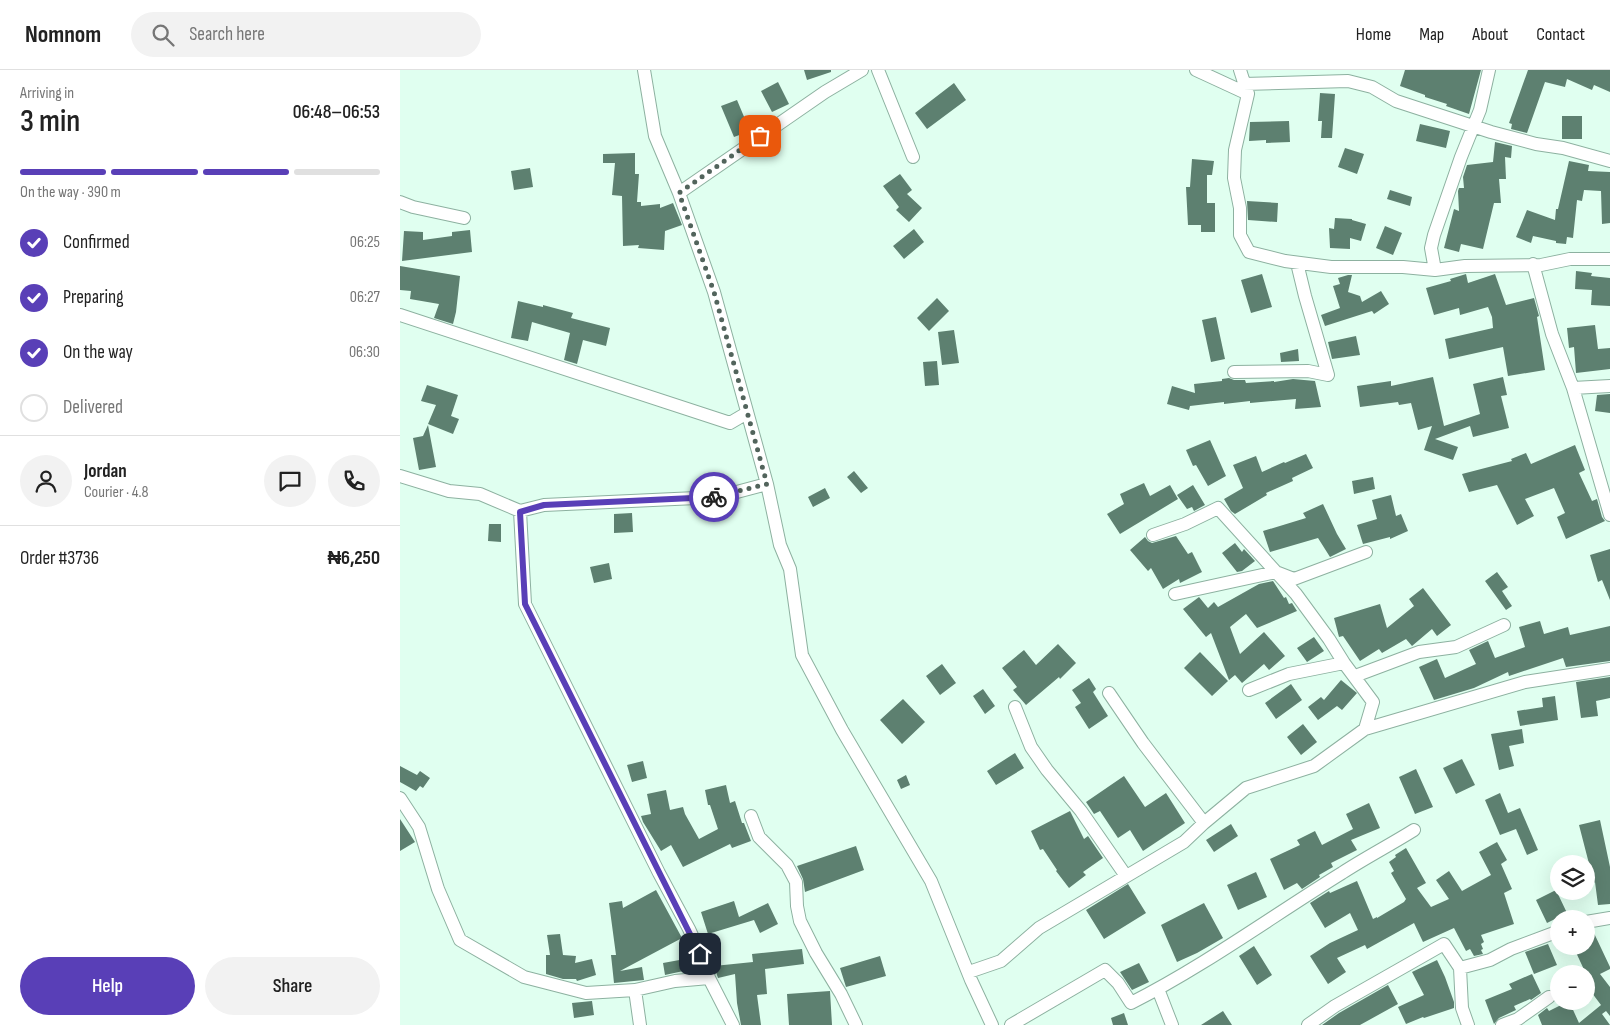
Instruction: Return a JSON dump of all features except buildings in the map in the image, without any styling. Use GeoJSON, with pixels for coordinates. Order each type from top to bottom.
{"type":"FeatureCollection","features":[{"type":"Feature","properties":{"kind":"street"},"geometry":{"type":"LineString","coordinates":[[644,70],[655,136],[679,193],[714,292],[767,484],[780,545],[790,569],[802,655],[842,730],[931,881],[970,972],[971,980],[992,1025]]}},
{"type":"Feature","properties":{"kind":"street"},"geometry":{"type":"LineString","coordinates":[[679,193],[826,92],[862,70]]}},
{"type":"Feature","properties":{"kind":"street"},"geometry":{"type":"LineString","coordinates":[[878,70],[913,156]]}},
{"type":"Feature","properties":{"kind":"street"},"geometry":{"type":"LineString","coordinates":[[1196,70],[1246,89],[1348,81],[1372,87],[1396,101],[1473,126],[1513,138],[1563,148],[1610,162]]}},
{"type":"Feature","properties":{"kind":"street"},"geometry":{"type":"LineString","coordinates":[[1240,70],[1246,89],[1235,150],[1234,178],[1240,208],[1240,235],[1249,252],[1297,263],[1331,267],[1403,267],[1434,270],[1465,266],[1541,264],[1570,260],[1610,259]]}},
{"type":"Feature","properties":{"kind":"street"},"geometry":{"type":"LineString","coordinates":[[1434,270],[1431,248],[1434,235],[1480,110],[1489,70]]}},
{"type":"Feature","properties":{"kind":"street"},"geometry":{"type":"LineString","coordinates":[[400,202],[413,207],[464,218]]}},
{"type":"Feature","properties":{"kind":"street"},"geometry":{"type":"LineString","coordinates":[[1234,372],[1308,371],[1328,374],[1297,263]]}},
{"type":"Feature","properties":{"kind":"street"},"geometry":{"type":"LineString","coordinates":[[1533,264],[1552,334],[1573,388],[1607,497],[1610,515]]}},
{"type":"Feature","properties":{"kind":"street"},"geometry":{"type":"LineString","coordinates":[[400,315],[730,423],[747,413]]}},
{"type":"Feature","properties":{"kind":"street"},"geometry":{"type":"LineString","coordinates":[[1573,388],[1610,386]]}},
{"type":"Feature","properties":{"kind":"street"},"geometry":{"type":"LineString","coordinates":[[400,476],[449,491],[480,494],[520,512],[544,505],[718,497],[767,484]]}},
{"type":"Feature","properties":{"kind":"street"},"geometry":{"type":"LineString","coordinates":[[1153,535],[1185,524],[1218,508],[1296,594],[1373,702],[1365,729]]}},
{"type":"Feature","properties":{"kind":"street"},"geometry":{"type":"LineString","coordinates":[[520,512],[525,604],[689,929],[706,966],[709,978],[733,1025]]}},
{"type":"Feature","properties":{"kind":"street"},"geometry":{"type":"LineString","coordinates":[[1175,594],[1276,572],[1294,579],[1366,552]]}},
{"type":"Feature","properties":{"kind":"street"},"geometry":{"type":"LineString","coordinates":[[1355,676],[1419,652],[1456,647],[1504,625]]}},
{"type":"Feature","properties":{"kind":"street"},"geometry":{"type":"LineString","coordinates":[[1248,690],[1289,674],[1344,663]]}},
{"type":"Feature","properties":{"kind":"street"},"geometry":{"type":"LineString","coordinates":[[970,972],[1001,960],[1038,928],[1184,842],[1246,788],[1314,766],[1365,729],[1525,682],[1610,670]]}},
{"type":"Feature","properties":{"kind":"street"},"geometry":{"type":"LineString","coordinates":[[1109,693],[1143,743],[1204,823]]}},
{"type":"Feature","properties":{"kind":"street"},"geometry":{"type":"LineString","coordinates":[[1015,707],[1031,747],[1047,770],[1081,811],[1126,876]]}},
{"type":"Feature","properties":{"kind":"street"},"geometry":{"type":"LineString","coordinates":[[400,798],[419,827],[438,889],[460,940],[524,977],[586,993],[636,990],[675,981],[709,978]]}},
{"type":"Feature","properties":{"kind":"street"},"geometry":{"type":"LineString","coordinates":[[751,816],[759,837],[787,865],[796,882],[800,921],[856,1025]]}},
{"type":"Feature","properties":{"kind":"street"},"geometry":{"type":"LineString","coordinates":[[1011,1025],[1105,970],[1118,983],[1130,1004],[1158,990],[1238,941],[1342,873],[1414,830]]}},
{"type":"Feature","properties":{"kind":"street"},"geometry":{"type":"LineString","coordinates":[[1595,920],[1610,918]]}},
{"type":"Feature","properties":{"kind":"street"},"geometry":{"type":"LineString","coordinates":[[1460,968],[1490,960],[1510,949],[1550,934]]}},
{"type":"Feature","properties":{"kind":"street"},"geometry":{"type":"LineString","coordinates":[[1308,1025],[1334,1006],[1444,944],[1460,968],[1462,1008],[1468,1025]]}},
{"type":"Feature","properties":{"kind":"street"},"geometry":{"type":"LineString","coordinates":[[636,990],[640,1025]]}},
{"type":"Feature","properties":{"kind":"street"},"geometry":{"type":"LineString","coordinates":[[1158,990],[1172,1025]]}},
{"type":"Feature","properties":{"kind":"street"},"geometry":{"type":"LineString","coordinates":[[1502,1025],[1518,1018],[1549,997]]}},
{"type":"Feature","properties":{"kind":"way so far"},"geometry":{"type":"LineString","coordinates":[[714,497],[767,484],[714,292],[679,193],[760,136]]}},
{"type":"Feature","properties":{"kind":"route"},"geometry":{"type":"LineString","coordinates":[[700,954],[525,604],[520,512],[544,505],[714,497]]}}]}
